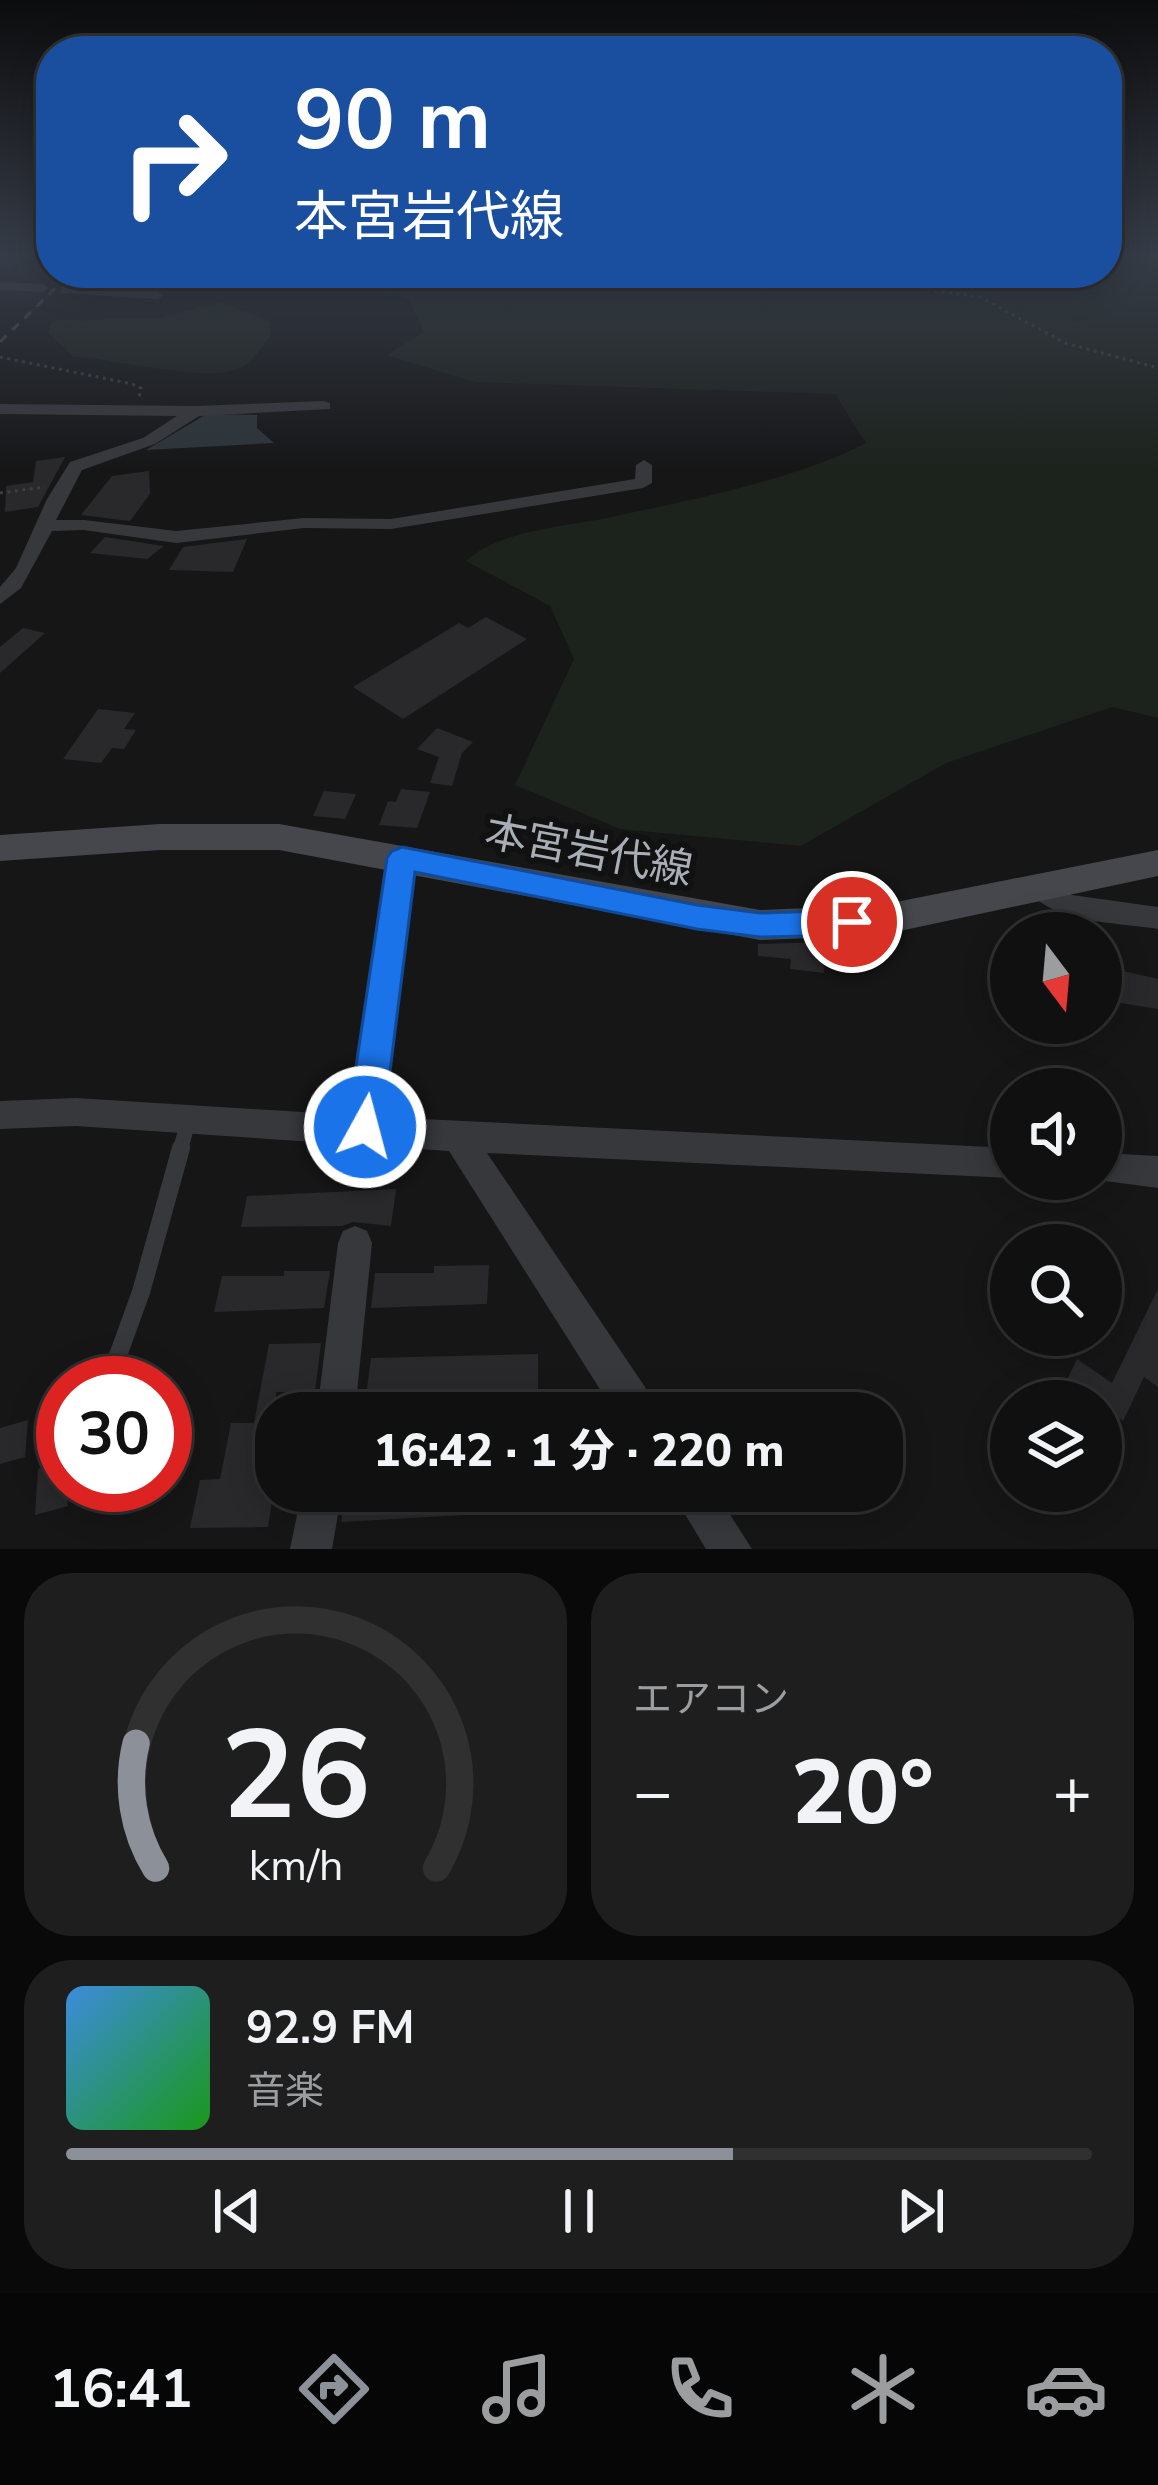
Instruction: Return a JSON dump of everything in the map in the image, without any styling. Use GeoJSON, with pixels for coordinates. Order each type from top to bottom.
{"type":"FeatureCollection","features":[{"type":"Feature","properties":{"kind":"main road","name":"本宮岩代線"},"geometry":{"type":"LineString","coordinates":[[0,848],[251,836],[402,858],[697,917],[760,925],[881,920],[1158,862]]}},
{"type":"Feature","properties":{"kind":"street"},"geometry":{"type":"LineString","coordinates":[[0,409],[195,411],[324,406]]}},
{"type":"Feature","properties":{"kind":"street"},"geometry":{"type":"LineString","coordinates":[[0,598],[28,567],[63,484],[76,466],[148,441],[195,411]]}},
{"type":"Feature","properties":{"kind":"street"},"geometry":{"type":"LineString","coordinates":[[45,526],[84,525],[176,537],[304,523],[392,524],[643,483],[644,466]]}},
{"type":"Feature","properties":{"kind":"street"},"geometry":{"type":"LineString","coordinates":[[365,1127],[402,858]]}},
{"type":"Feature","properties":{"kind":"street"},"geometry":{"type":"LineString","coordinates":[[1038,887],[1066,904],[1158,918]]}},
{"type":"Feature","properties":{"kind":"street"},"geometry":{"type":"LineString","coordinates":[[0,1115],[76,1112],[365,1127],[458,1137],[990,1162]]}},
{"type":"Feature","properties":{"kind":"street"},"geometry":{"type":"LineString","coordinates":[[458,1137],[614,1392]]}},
{"type":"Feature","properties":{"kind":"street"},"geometry":{"type":"LineString","coordinates":[[1122,1169],[1158,1172]]}},
{"type":"Feature","properties":{"kind":"street"},"geometry":{"type":"LineString","coordinates":[[338,1392],[355,1243]]}},
{"type":"Feature","properties":{"kind":"street"},"geometry":{"type":"LineString","coordinates":[[311,1549],[318,1512]]}},
{"type":"Feature","properties":{"kind":"street"},"geometry":{"type":"LineString","coordinates":[[705,1512],[731,1549]]}},
{"type":"Feature","properties":{"kind":"lane"},"geometry":{"type":"LineString","coordinates":[[118,1356],[141,1292],[189,1121]]}},
{"type":"Feature","properties":{"kind":"path"},"geometry":{"type":"LineString","coordinates":[[1036,326],[1092,354],[1158,368]]}},
{"type":"Feature","properties":{"kind":"path"},"geometry":{"type":"LineString","coordinates":[[0,357],[131,381],[141,393],[131,410]]}},
{"type":"Feature","properties":{"kind":"path"},"geometry":{"type":"LineString","coordinates":[[0,493],[63,484]]}},
{"type":"Feature","properties":{"kind":"shaded area"},"geometry":{"type":"Polygon","coordinates":[[[50,326],[270,326],[270,337],[244,366],[210,373],[74,357],[48,333],[50,326]]]}},
{"type":"Feature","properties":{"kind":"shaded area"},"geometry":{"type":"Polygon","coordinates":[[[421,326],[1158,326],[1158,718],[1112,707],[946,763],[801,846],[620,829],[515,785],[574,659],[550,606],[466,561],[517,535],[744,487],[866,443],[835,394],[475,382],[386,355],[424,332],[421,326]]]}},
{"type":"Feature","properties":{"kind":"shaded area"},"geometry":{"type":"Polygon","coordinates":[[[207,414],[257,415],[257,428],[274,443],[146,450],[207,414]]]}},
{"type":"Feature","properties":{"kind":"building"},"geometry":{"type":"Polygon","coordinates":[[[65,457],[38,507],[5,512],[6,486],[33,482],[36,461],[65,457]]]}},
{"type":"Feature","properties":{"kind":"building"},"geometry":{"type":"Polygon","coordinates":[[[149,471],[150,494],[130,521],[81,515],[112,476],[149,471]]]}},
{"type":"Feature","properties":{"kind":"building"},"geometry":{"type":"Polygon","coordinates":[[[105,537],[164,546],[147,559],[90,553],[105,537]]]}},
{"type":"Feature","properties":{"kind":"building"},"geometry":{"type":"Polygon","coordinates":[[[247,539],[233,572],[169,570],[183,547],[247,539]]]}},
{"type":"Feature","properties":{"kind":"building"},"geometry":{"type":"Polygon","coordinates":[[[486,617],[527,639],[403,719],[353,687],[459,623],[468,628],[486,617]]]}},
{"type":"Feature","properties":{"kind":"building"},"geometry":{"type":"Polygon","coordinates":[[[23,628],[45,633],[0,673],[0,647],[23,628]]]}},
{"type":"Feature","properties":{"kind":"building"},"geometry":{"type":"Polygon","coordinates":[[[98,709],[135,713],[124,729],[136,730],[124,749],[112,748],[101,763],[63,759],[98,709]]]}},
{"type":"Feature","properties":{"kind":"building"},"geometry":{"type":"Polygon","coordinates":[[[437,728],[473,742],[462,753],[452,786],[430,783],[439,757],[417,749],[437,728]]]}},
{"type":"Feature","properties":{"kind":"building"},"geometry":{"type":"Polygon","coordinates":[[[401,789],[430,792],[417,828],[379,825],[388,801],[396,802],[401,789]]]}},
{"type":"Feature","properties":{"kind":"building"},"geometry":{"type":"Polygon","coordinates":[[[324,791],[356,794],[345,819],[313,816],[324,791]]]}},
{"type":"Feature","properties":{"kind":"building"},"geometry":{"type":"Polygon","coordinates":[[[823,942],[824,973],[790,969],[791,959],[758,956],[758,944],[823,942]]]}},
{"type":"Feature","properties":{"kind":"building"},"geometry":{"type":"Polygon","coordinates":[[[1122,971],[1158,979],[1158,1009],[1122,1003],[1122,971]]]}},
{"type":"Feature","properties":{"kind":"building"},"geometry":{"type":"Polygon","coordinates":[[[396,1189],[391,1226],[353,1222],[241,1227],[247,1196],[396,1189]]]}},
{"type":"Feature","properties":{"kind":"building"},"geometry":{"type":"Polygon","coordinates":[[[489,1265],[487,1304],[371,1308],[375,1273],[434,1273],[434,1266],[489,1265]]]}},
{"type":"Feature","properties":{"kind":"building"},"geometry":{"type":"Polygon","coordinates":[[[284,1271],[330,1271],[324,1308],[214,1312],[222,1276],[284,1276],[284,1271]]]}},
{"type":"Feature","properties":{"kind":"building"},"geometry":{"type":"Polygon","coordinates":[[[1158,1289],[1158,1387],[1144,1377],[1123,1421],[1122,1380],[1113,1380],[1158,1289]]]}},
{"type":"Feature","properties":{"kind":"building"},"geometry":{"type":"Polygon","coordinates":[[[321,1343],[315,1392],[260,1392],[269,1344],[321,1343]]]}},
{"type":"Feature","properties":{"kind":"building"},"geometry":{"type":"Polygon","coordinates":[[[538,1354],[538,1392],[367,1392],[371,1358],[538,1354]]]}},
{"type":"Feature","properties":{"kind":"building"},"geometry":{"type":"Polygon","coordinates":[[[1077,1359],[1108,1380],[1067,1380],[1077,1359]]]}},
{"type":"Feature","properties":{"kind":"building"},"geometry":{"type":"Polygon","coordinates":[[[255,1418],[255,1512],[270,1512],[268,1527],[190,1528],[200,1480],[220,1479],[231,1423],[254,1423],[255,1418]]]}},
{"type":"Feature","properties":{"kind":"building"},"geometry":{"type":"Polygon","coordinates":[[[28,1420],[25,1457],[0,1464],[0,1428],[28,1420]]]}},
{"type":"Feature","properties":{"kind":"building"},"geometry":{"type":"Polygon","coordinates":[[[343,1512],[482,1512],[482,1514],[341,1522],[343,1512]]]}},
{"type":"Feature","properties":{"kind":"railway"},"geometry":{"type":"LineString","coordinates":[[0,342],[16,326]]}},
{"type":"Feature","properties":{"kind":"route"},"geometry":{"type":"LineString","coordinates":[[365,1127],[402,858],[697,917],[760,925],[852,922]]}}]}
